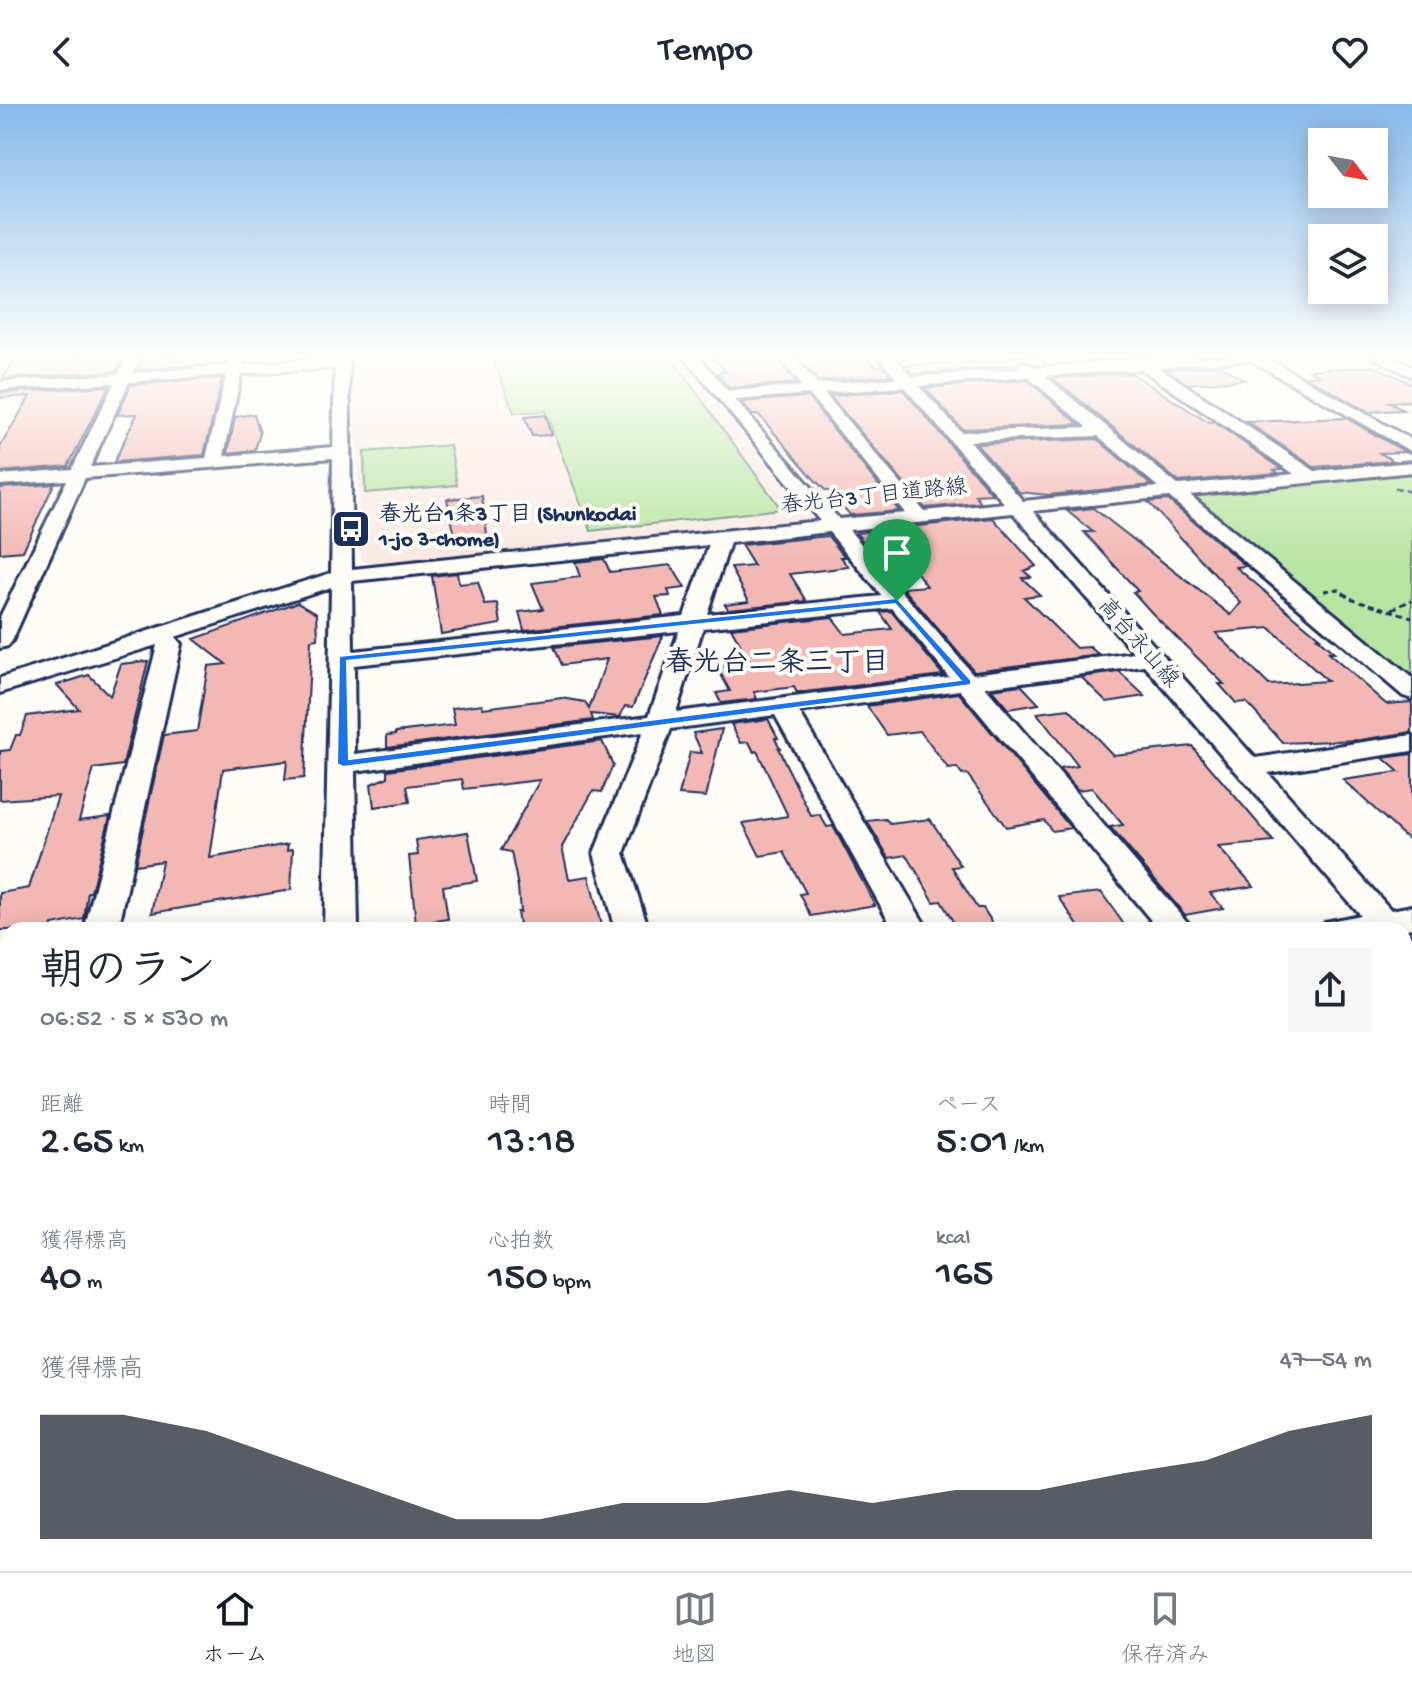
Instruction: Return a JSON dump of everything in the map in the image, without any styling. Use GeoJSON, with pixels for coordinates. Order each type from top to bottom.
{"type":"FeatureCollection","features":[{"type":"Feature","properties":{"kind":"street"},"geometry":{"type":"LineString","coordinates":[[0,641],[101,424]]}},
{"type":"Feature","properties":{"kind":"street"},"geometry":{"type":"LineString","coordinates":[[214,463],[222,424]]}},
{"type":"Feature","properties":{"kind":"street"},"geometry":{"type":"LineString","coordinates":[[341,424],[341,922]]}},
{"type":"Feature","properties":{"kind":"street"},"geometry":{"type":"LineString","coordinates":[[748,424],[1170,922]]}},
{"type":"Feature","properties":{"kind":"street"},"geometry":{"type":"LineString","coordinates":[[842,424],[919,517]]}},
{"type":"Feature","properties":{"kind":"street","name":"高台永山線"},"geometry":{"type":"LineString","coordinates":[[946,424],[1247,768],[1392,922]]}},
{"type":"Feature","properties":{"kind":"street"},"geometry":{"type":"LineString","coordinates":[[1093,424],[1412,691]]}},
{"type":"Feature","properties":{"kind":"street"},"geometry":{"type":"LineString","coordinates":[[1233,424],[1311,477]]}},
{"type":"Feature","properties":{"kind":"street"},"geometry":{"type":"LineString","coordinates":[[1372,424],[1412,447]]}},
{"type":"Feature","properties":{"kind":"street"},"geometry":{"type":"LineString","coordinates":[[957,437],[1101,431]]}},
{"type":"Feature","properties":{"kind":"street"},"geometry":{"type":"LineString","coordinates":[[0,480],[341,452]]}},
{"type":"Feature","properties":{"kind":"street","name":"春光台3丁目道路線"},"geometry":{"type":"LineString","coordinates":[[0,686],[342,576],[1412,467]]}},
{"type":"Feature","properties":{"kind":"street"},"geometry":{"type":"LineString","coordinates":[[630,922],[609,853],[660,722],[721,538]]}},
{"type":"Feature","properties":{"kind":"street"},"geometry":{"type":"LineString","coordinates":[[342,659],[897,601]]}},
{"type":"Feature","properties":{"kind":"street"},"geometry":{"type":"LineString","coordinates":[[103,922],[169,644],[159,634]]}},
{"type":"Feature","properties":{"kind":"street"},"geometry":{"type":"LineString","coordinates":[[343,764],[1149,658]]}},
{"type":"Feature","properties":{"kind":"street"},"geometry":{"type":"LineString","coordinates":[[783,706],[906,922]]}},
{"type":"Feature","properties":{"kind":"street"},"geometry":{"type":"LineString","coordinates":[[1247,768],[1412,743]]}},
{"type":"Feature","properties":{"kind":"path"},"geometry":{"type":"LineString","coordinates":[[1295,593],[1338,589],[1350,598],[1412,617]]}},
{"type":"Feature","properties":{"kind":"path"},"geometry":{"type":"LineString","coordinates":[[1392,610],[1412,600]]}},
{"type":"Feature","properties":{"kind":"shaded area"},"geometry":{"type":"Polygon","coordinates":[[[355,424],[734,424],[811,519],[373,564],[361,560],[355,424]]]}},
{"type":"Feature","properties":{"kind":"green space"},"geometry":{"type":"Polygon","coordinates":[[[550,424],[720,424],[781,509],[591,531],[550,424]]]}},
{"type":"Feature","properties":{"kind":"green space"},"geometry":{"type":"Polygon","coordinates":[[[450,445],[457,485],[365,493],[364,452],[450,445]]]}},
{"type":"Feature","properties":{"kind":"green space"},"geometry":{"type":"Polygon","coordinates":[[[1412,472],[1412,683],[1184,495],[1412,472]]]}},
{"type":"Feature","properties":{"kind":"building"},"geometry":{"type":"Polygon","coordinates":[[[13,424],[89,424],[68,466],[0,472],[0,447],[13,424]]]}},
{"type":"Feature","properties":{"kind":"building"},"geometry":{"type":"Polygon","coordinates":[[[132,424],[211,424],[204,455],[114,462],[132,424]]]}},
{"type":"Feature","properties":{"kind":"building"},"geometry":{"type":"Polygon","coordinates":[[[234,424],[257,424],[260,433],[255,450],[228,453],[234,424]]]}},
{"type":"Feature","properties":{"kind":"building"},"geometry":{"type":"Polygon","coordinates":[[[527,424],[548,424],[551,435],[532,436],[527,424]]]}},
{"type":"Feature","properties":{"kind":"building"},"geometry":{"type":"Polygon","coordinates":[[[767,424],[830,424],[899,511],[850,515],[830,491],[814,479],[767,424]]]}},
{"type":"Feature","properties":{"kind":"building"},"geometry":{"type":"Polygon","coordinates":[[[854,424],[932,424],[992,494],[975,495],[978,503],[925,508],[854,424]]]}},
{"type":"Feature","properties":{"kind":"building"},"geometry":{"type":"Polygon","coordinates":[[[958,424],[1068,424],[962,429],[958,424]]]}},
{"type":"Feature","properties":{"kind":"building"},"geometry":{"type":"Polygon","coordinates":[[[1109,424],[1218,424],[1282,469],[1274,470],[1278,473],[1179,482],[1109,424]]]}},
{"type":"Feature","properties":{"kind":"building"},"geometry":{"type":"Polygon","coordinates":[[[1251,424],[1357,424],[1405,452],[1380,453],[1394,461],[1314,467],[1251,424]]]}},
{"type":"Feature","properties":{"kind":"building"},"geometry":{"type":"Polygon","coordinates":[[[1097,439],[1151,485],[1048,495],[1019,492],[976,444],[1097,439]]]}},
{"type":"Feature","properties":{"kind":"building"},"geometry":{"type":"Polygon","coordinates":[[[54,484],[23,551],[0,553],[0,488],[54,484]]]}},
{"type":"Feature","properties":{"kind":"building"},"geometry":{"type":"Polygon","coordinates":[[[482,496],[488,542],[457,545],[447,499],[482,496]]]}},
{"type":"Feature","properties":{"kind":"building"},"geometry":{"type":"Polygon","coordinates":[[[1168,500],[1246,566],[1236,567],[1320,638],[1317,638],[1334,653],[1328,653],[1386,704],[1412,702],[1412,732],[1360,740],[1283,743],[1246,702],[1236,703],[1219,684],[1224,684],[1152,613],[1133,592],[1138,591],[1084,532],[1093,532],[1067,511],[1093,508],[1231,615],[1241,603],[1148,502],[1168,500]],[[1270,628],[1216,633],[1269,685],[1327,681],[1270,628]]]}},
{"type":"Feature","properties":{"kind":"building"},"geometry":{"type":"Polygon","coordinates":[[[993,518],[1036,566],[1024,571],[1031,577],[1022,578],[1040,595],[1024,597],[1076,648],[1090,647],[1099,655],[974,671],[903,588],[927,586],[899,550],[873,553],[856,533],[993,518]]]}},
{"type":"Feature","properties":{"kind":"building"},"geometry":{"type":"Polygon","coordinates":[[[828,536],[849,567],[790,574],[807,601],[728,609],[725,604],[749,601],[731,568],[754,566],[741,545],[828,536]]]}},
{"type":"Feature","properties":{"kind":"building"},"geometry":{"type":"Polygon","coordinates":[[[604,559],[610,572],[671,565],[685,588],[668,590],[670,596],[656,597],[663,615],[524,630],[519,612],[543,609],[532,583],[580,577],[575,562],[604,559]]]}},
{"type":"Feature","properties":{"kind":"building"},"geometry":{"type":"Polygon","coordinates":[[[457,573],[459,584],[478,582],[485,605],[498,604],[501,624],[441,634],[432,576],[457,573]]]}},
{"type":"Feature","properties":{"kind":"building"},"geometry":{"type":"Polygon","coordinates":[[[298,602],[317,613],[318,639],[311,640],[304,778],[285,780],[287,761],[223,769],[210,858],[288,844],[287,850],[293,849],[291,890],[152,913],[162,861],[135,865],[164,735],[197,731],[208,666],[226,664],[194,639],[298,602]]]}},
{"type":"Feature","properties":{"kind":"building"},"geometry":{"type":"Polygon","coordinates":[[[891,611],[943,675],[797,693],[794,687],[754,692],[757,699],[721,703],[716,693],[730,691],[717,667],[751,663],[731,628],[832,617],[845,634],[892,629],[880,612],[891,611]]]}},
{"type":"Feature","properties":{"kind":"building"},"geometry":{"type":"Polygon","coordinates":[[[663,636],[633,707],[625,706],[620,717],[591,714],[593,720],[387,747],[387,735],[396,732],[455,725],[452,708],[482,704],[483,708],[562,698],[585,702],[589,709],[607,659],[562,665],[554,647],[663,636]]]}},
{"type":"Feature","properties":{"kind":"building"},"geometry":{"type":"Polygon","coordinates":[[[148,661],[123,765],[94,769],[79,820],[110,816],[91,892],[88,892],[84,919],[68,922],[0,922],[0,893],[29,888],[58,796],[0,800],[0,751],[10,750],[27,716],[79,709],[57,685],[89,675],[110,696],[121,664],[148,661]]]}},
{"type":"Feature","properties":{"kind":"building"},"geometry":{"type":"Polygon","coordinates":[[[1119,672],[1145,696],[1107,702],[1081,677],[1119,672]]]}},
{"type":"Feature","properties":{"kind":"building"},"geometry":{"type":"Polygon","coordinates":[[[1021,685],[1039,704],[1008,709],[991,689],[1021,685]]]}},
{"type":"Feature","properties":{"kind":"building"},"geometry":{"type":"Polygon","coordinates":[[[959,693],[1071,828],[1052,831],[1044,820],[1006,827],[967,774],[962,775],[957,768],[948,769],[920,731],[887,735],[867,706],[959,693]]]}},
{"type":"Feature","properties":{"kind":"building"},"geometry":{"type":"Polygon","coordinates":[[[1069,709],[1113,755],[1192,746],[1274,842],[1218,847],[1254,886],[1210,893],[1223,908],[1185,915],[1110,827],[1123,825],[1092,788],[1078,790],[1059,769],[1078,766],[1037,713],[1069,709]]]}},
{"type":"Feature","properties":{"kind":"building"},"geometry":{"type":"Polygon","coordinates":[[[768,719],[778,738],[775,738],[778,748],[811,816],[820,815],[827,827],[833,826],[875,905],[811,916],[800,894],[806,893],[784,852],[760,856],[743,823],[788,816],[757,751],[754,752],[749,742],[741,743],[731,724],[768,719]]]}},
{"type":"Feature","properties":{"kind":"building"},"geometry":{"type":"Polygon","coordinates":[[[722,729],[706,797],[679,795],[690,752],[702,753],[693,733],[722,729]]]}},
{"type":"Feature","properties":{"kind":"building"},"geometry":{"type":"Polygon","coordinates":[[[602,741],[613,765],[602,792],[593,791],[562,847],[569,879],[589,876],[600,922],[519,922],[518,887],[511,852],[501,850],[540,780],[464,789],[462,779],[407,786],[410,802],[374,807],[371,784],[388,777],[388,770],[602,741]]]}},
{"type":"Feature","properties":{"kind":"building"},"geometry":{"type":"Polygon","coordinates":[[[1412,754],[1412,843],[1343,780],[1399,772],[1383,758],[1412,754]]]}},
{"type":"Feature","properties":{"kind":"building"},"geometry":{"type":"Polygon","coordinates":[[[886,819],[890,824],[930,819],[961,866],[952,867],[977,908],[983,908],[992,922],[953,922],[941,901],[934,902],[907,855],[889,858],[867,821],[886,819]]]}},
{"type":"Feature","properties":{"kind":"building"},"geometry":{"type":"Polygon","coordinates":[[[468,832],[477,881],[443,886],[448,919],[416,922],[409,856],[418,855],[416,840],[468,832]]]}},
{"type":"Feature","properties":{"kind":"building"},"geometry":{"type":"Polygon","coordinates":[[[1101,892],[1122,922],[1076,922],[1059,897],[1101,892]]]}},
{"type":"Feature","properties":{"kind":"place","name":"春光台1条3丁目 (Shunkodai 1-jo 3-chome)"},"geometry":{"type":"Point","coordinates":[351,529]}},
{"type":"Feature","properties":{"kind":"district","name":"春光台二条三丁目"},"geometry":{"type":"Point","coordinates":[777,664]}},
{"type":"Feature","properties":{"kind":"route"},"geometry":{"type":"LineString","coordinates":[[897,601],[967,683],[343,764],[342,659],[897,601]]}}]}
